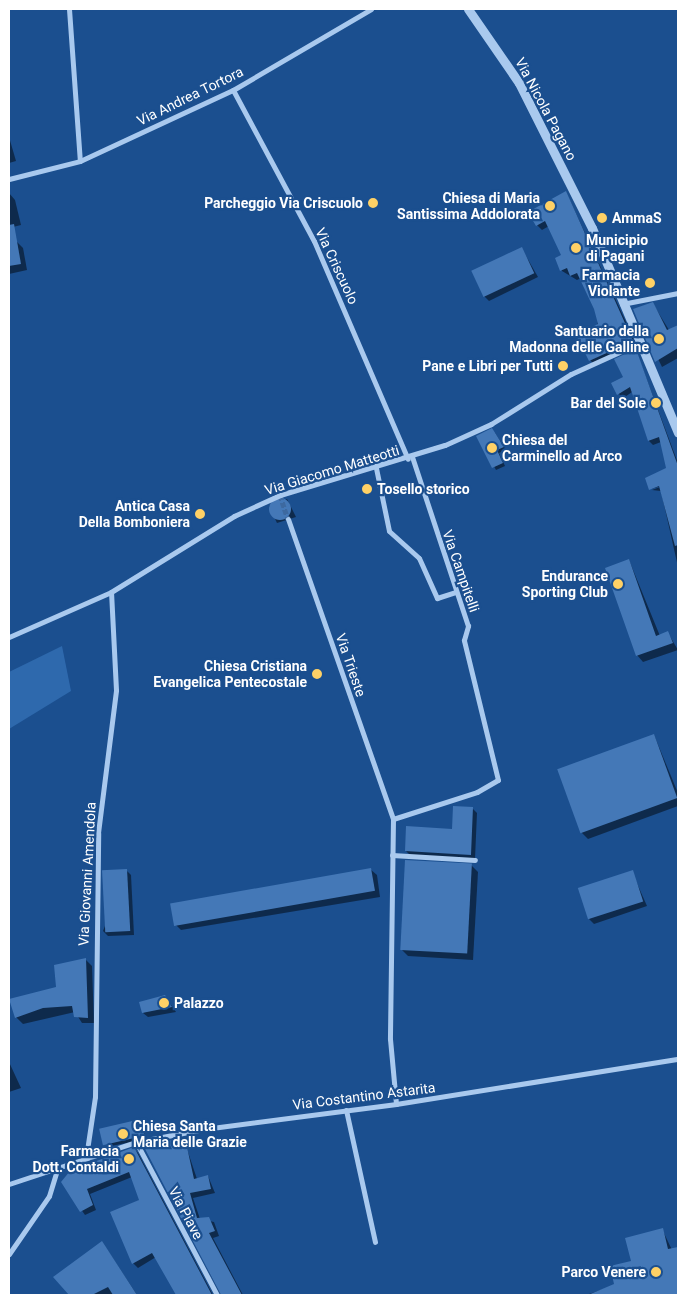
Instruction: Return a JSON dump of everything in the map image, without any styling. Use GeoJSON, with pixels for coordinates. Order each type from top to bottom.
{"type":"FeatureCollection","features":[{"type":"Feature","properties":{"kind":"street"},"geometry":{"type":"LineString","coordinates":[[69,9],[80,161]]}},
{"type":"Feature","properties":{"kind":"street","name":"Via Andrea Tortora"},"geometry":{"type":"LineString","coordinates":[[9,178],[80,161],[233,90],[371,9]]}},
{"type":"Feature","properties":{"kind":"street","name":"Via Nicola Pagano"},"geometry":{"type":"LineString","coordinates":[[468,9],[519,83],[565,174],[622,304],[637,344],[676,415],[678,434]]}},
{"type":"Feature","properties":{"kind":"street","name":"Via Criscuolo"},"geometry":{"type":"LineString","coordinates":[[233,90],[314,241],[410,458]]}},
{"type":"Feature","properties":{"kind":"street"},"geometry":{"type":"LineString","coordinates":[[622,304],[678,293]]}},
{"type":"Feature","properties":{"kind":"street","name":"Via Giacomo Matteotti"},"geometry":{"type":"LineString","coordinates":[[9,637],[111,592],[234,516],[280,496],[410,458],[491,424],[571,374],[637,344]]}},
{"type":"Feature","properties":{"kind":"street","name":"Via Campitelli"},"geometry":{"type":"LineString","coordinates":[[393,819],[477,792],[498,780],[464,640],[468,626],[410,458]]}},
{"type":"Feature","properties":{"kind":"street"},"geometry":{"type":"LineString","coordinates":[[376,468],[389,531],[419,558],[437,598],[456,592]]}},
{"type":"Feature","properties":{"kind":"street","name":"Via Trieste"},"geometry":{"type":"LineString","coordinates":[[288,519],[393,819],[390,1039],[396,1104]]}},
{"type":"Feature","properties":{"kind":"street","name":"Via Giovanni Amendola"},"geometry":{"type":"LineString","coordinates":[[86,1157],[95,1097],[98,833],[116,690],[111,592]]}},
{"type":"Feature","properties":{"kind":"street"},"geometry":{"type":"LineString","coordinates":[[392,855],[476,860]]}},
{"type":"Feature","properties":{"kind":"street","name":"Via Costantino Astarita"},"geometry":{"type":"LineString","coordinates":[[9,1184],[136,1142],[396,1104],[678,1059]]}},
{"type":"Feature","properties":{"kind":"street"},"geometry":{"type":"LineString","coordinates":[[346,1110],[375,1242]]}},
{"type":"Feature","properties":{"kind":"street","name":"Via Piave"},"geometry":{"type":"LineString","coordinates":[[136,1142],[217,1295]]}},
{"type":"Feature","properties":{"kind":"street"},"geometry":{"type":"LineString","coordinates":[[9,1254],[49,1196],[57,1169]]}},
{"type":"Feature","properties":{"kind":"shaded area"},"geometry":{"type":"Polygon","coordinates":[[[62,646],[71,691],[9,729],[9,672],[62,646]]]}},
{"type":"Feature","properties":{"kind":"building"},"geometry":{"type":"Polygon","coordinates":[[[566,191],[633,341],[589,361],[576,335],[598,324],[594,309],[577,273],[570,276],[567,268],[560,271],[555,258],[561,255],[545,221],[536,226],[528,212],[566,191]]]}},
{"type":"Feature","properties":{"kind":"building"},"geometry":{"type":"Polygon","coordinates":[[[14,224],[21,264],[9,266],[9,225],[14,224]]]}},
{"type":"Feature","properties":{"kind":"building"},"geometry":{"type":"Polygon","coordinates":[[[522,247],[534,273],[484,297],[471,271],[522,247]]]}},
{"type":"Feature","properties":{"kind":"building","name":"Santuario della Madonna delle Galline"},"geometry":{"type":"Polygon","coordinates":[[[653,302],[667,330],[678,325],[678,348],[655,362],[633,309],[653,302]]]}},
{"type":"Feature","properties":{"kind":"building"},"geometry":{"type":"Polygon","coordinates":[[[636,349],[678,466],[678,545],[675,546],[659,486],[649,490],[645,478],[666,468],[659,437],[648,441],[630,387],[617,395],[611,383],[623,377],[614,359],[636,349]]]}},
{"type":"Feature","properties":{"kind":"building","name":"Chiesa del Carminello ad Arco"},"geometry":{"type":"Polygon","coordinates":[[[492,428],[504,447],[497,450],[503,463],[492,468],[476,436],[492,428]]]}},
{"type":"Feature","properties":{"kind":"building"},"geometry":{"type":"Polygon","coordinates":[[[280,498],[288,501],[291,509],[288,517],[280,520],[272,517],[269,509],[272,501],[280,498]]]}},
{"type":"Feature","properties":{"kind":"building"},"geometry":{"type":"Polygon","coordinates":[[[629,559],[656,636],[668,631],[673,643],[636,656],[605,568],[629,559]]]}},
{"type":"Feature","properties":{"kind":"building"},"geometry":{"type":"Polygon","coordinates":[[[654,734],[677,798],[580,833],[557,769],[654,734]]]}},
{"type":"Feature","properties":{"kind":"building"},"geometry":{"type":"Polygon","coordinates":[[[453,806],[473,807],[471,855],[405,851],[406,826],[452,829],[453,806]]]}},
{"type":"Feature","properties":{"kind":"building"},"geometry":{"type":"Polygon","coordinates":[[[405,860],[472,864],[467,953],[400,950],[405,860]]]}},
{"type":"Feature","properties":{"kind":"building"},"geometry":{"type":"Polygon","coordinates":[[[371,868],[375,891],[174,926],[170,903],[371,868]]]}},
{"type":"Feature","properties":{"kind":"building"},"geometry":{"type":"Polygon","coordinates":[[[127,869],[130,931],[105,932],[102,870],[127,869]]]}},
{"type":"Feature","properties":{"kind":"building"},"geometry":{"type":"Polygon","coordinates":[[[633,870],[643,901],[588,919],[578,888],[633,870]]]}},
{"type":"Feature","properties":{"kind":"building"},"geometry":{"type":"Polygon","coordinates":[[[86,958],[88,1018],[74,1017],[72,1006],[43,1008],[15,1018],[9,999],[56,987],[54,965],[86,958]]]}},
{"type":"Feature","properties":{"kind":"building","name":"Palazzo"},"geometry":{"type":"Polygon","coordinates":[[[165,995],[172,1007],[142,1013],[139,1002],[165,995]]]}},
{"type":"Feature","properties":{"kind":"building","name":"Chiesa Santa Maria delle Grazie"},"geometry":{"type":"Polygon","coordinates":[[[141,1119],[145,1136],[103,1145],[99,1129],[141,1119]]]}},
{"type":"Feature","properties":{"kind":"building"},"geometry":{"type":"Polygon","coordinates":[[[185,1138],[194,1179],[208,1175],[211,1189],[190,1193],[197,1218],[209,1217],[215,1231],[209,1233],[242,1295],[221,1295],[143,1145],[185,1138]]]}},
{"type":"Feature","properties":{"kind":"building"},"geometry":{"type":"Polygon","coordinates":[[[134,1147],[212,1295],[176,1295],[152,1253],[132,1264],[110,1212],[139,1200],[129,1172],[87,1189],[93,1205],[80,1212],[61,1182],[70,1171],[134,1147]]]}},
{"type":"Feature","properties":{"kind":"building","name":"Parco Venere"},"geometry":{"type":"Polygon","coordinates":[[[663,1228],[668,1249],[678,1247],[678,1295],[588,1295],[614,1284],[610,1266],[631,1261],[625,1238],[663,1228]]]}},
{"type":"Feature","properties":{"kind":"building"},"geometry":{"type":"Polygon","coordinates":[[[102,1241],[137,1295],[113,1295],[108,1287],[92,1295],[69,1295],[53,1277],[102,1241]]]}},
{"type":"Feature","properties":{"kind":"tunnel"},"geometry":{"type":"LineString","coordinates":[[280,495],[288,519]]}},
{"type":"Feature","properties":{"kind":"place","name":"Parcheggio Via Criscuolo"},"geometry":{"type":"Point","coordinates":[373,203]}},
{"type":"Feature","properties":{"kind":"place","name":"Chiesa di Maria Santissima Addolorata"},"geometry":{"type":"Point","coordinates":[550,206]}},
{"type":"Feature","properties":{"kind":"place","name":"AmmaS"},"geometry":{"type":"Point","coordinates":[602,218]}},
{"type":"Feature","properties":{"kind":"place","name":"Municipio di Pagani"},"geometry":{"type":"Point","coordinates":[576,248]}},
{"type":"Feature","properties":{"kind":"place","name":"Farmacia Violante"},"geometry":{"type":"Point","coordinates":[650,283]}},
{"type":"Feature","properties":{"kind":"place","name":"Santuario della Madonna delle Galline"},"geometry":{"type":"Point","coordinates":[659,339]}},
{"type":"Feature","properties":{"kind":"place","name":"Pane e Libri per Tutti"},"geometry":{"type":"Point","coordinates":[563,366]}},
{"type":"Feature","properties":{"kind":"place","name":"Bar del Sole"},"geometry":{"type":"Point","coordinates":[656,403]}},
{"type":"Feature","properties":{"kind":"place","name":"Chiesa del Carminello ad Arco"},"geometry":{"type":"Point","coordinates":[492,448]}},
{"type":"Feature","properties":{"kind":"place","name":"Tosello storico"},"geometry":{"type":"Point","coordinates":[367,489]}},
{"type":"Feature","properties":{"kind":"place","name":"Antica Casa Della Bomboniera"},"geometry":{"type":"Point","coordinates":[200,514]}},
{"type":"Feature","properties":{"kind":"place","name":"Endurance Sporting Club"},"geometry":{"type":"Point","coordinates":[618,584]}},
{"type":"Feature","properties":{"kind":"place","name":"Chiesa Cristiana Evangelica Pentecostale"},"geometry":{"type":"Point","coordinates":[317,674]}},
{"type":"Feature","properties":{"kind":"place","name":"Palazzo"},"geometry":{"type":"Point","coordinates":[164,1003]}},
{"type":"Feature","properties":{"kind":"place","name":"Chiesa Santa Maria delle Grazie"},"geometry":{"type":"Point","coordinates":[123,1134]}},
{"type":"Feature","properties":{"kind":"place","name":"Farmacia Dott. Contaldi"},"geometry":{"type":"Point","coordinates":[129,1159]}},
{"type":"Feature","properties":{"kind":"place","name":"Parco Venere"},"geometry":{"type":"Point","coordinates":[656,1272]}}]}
